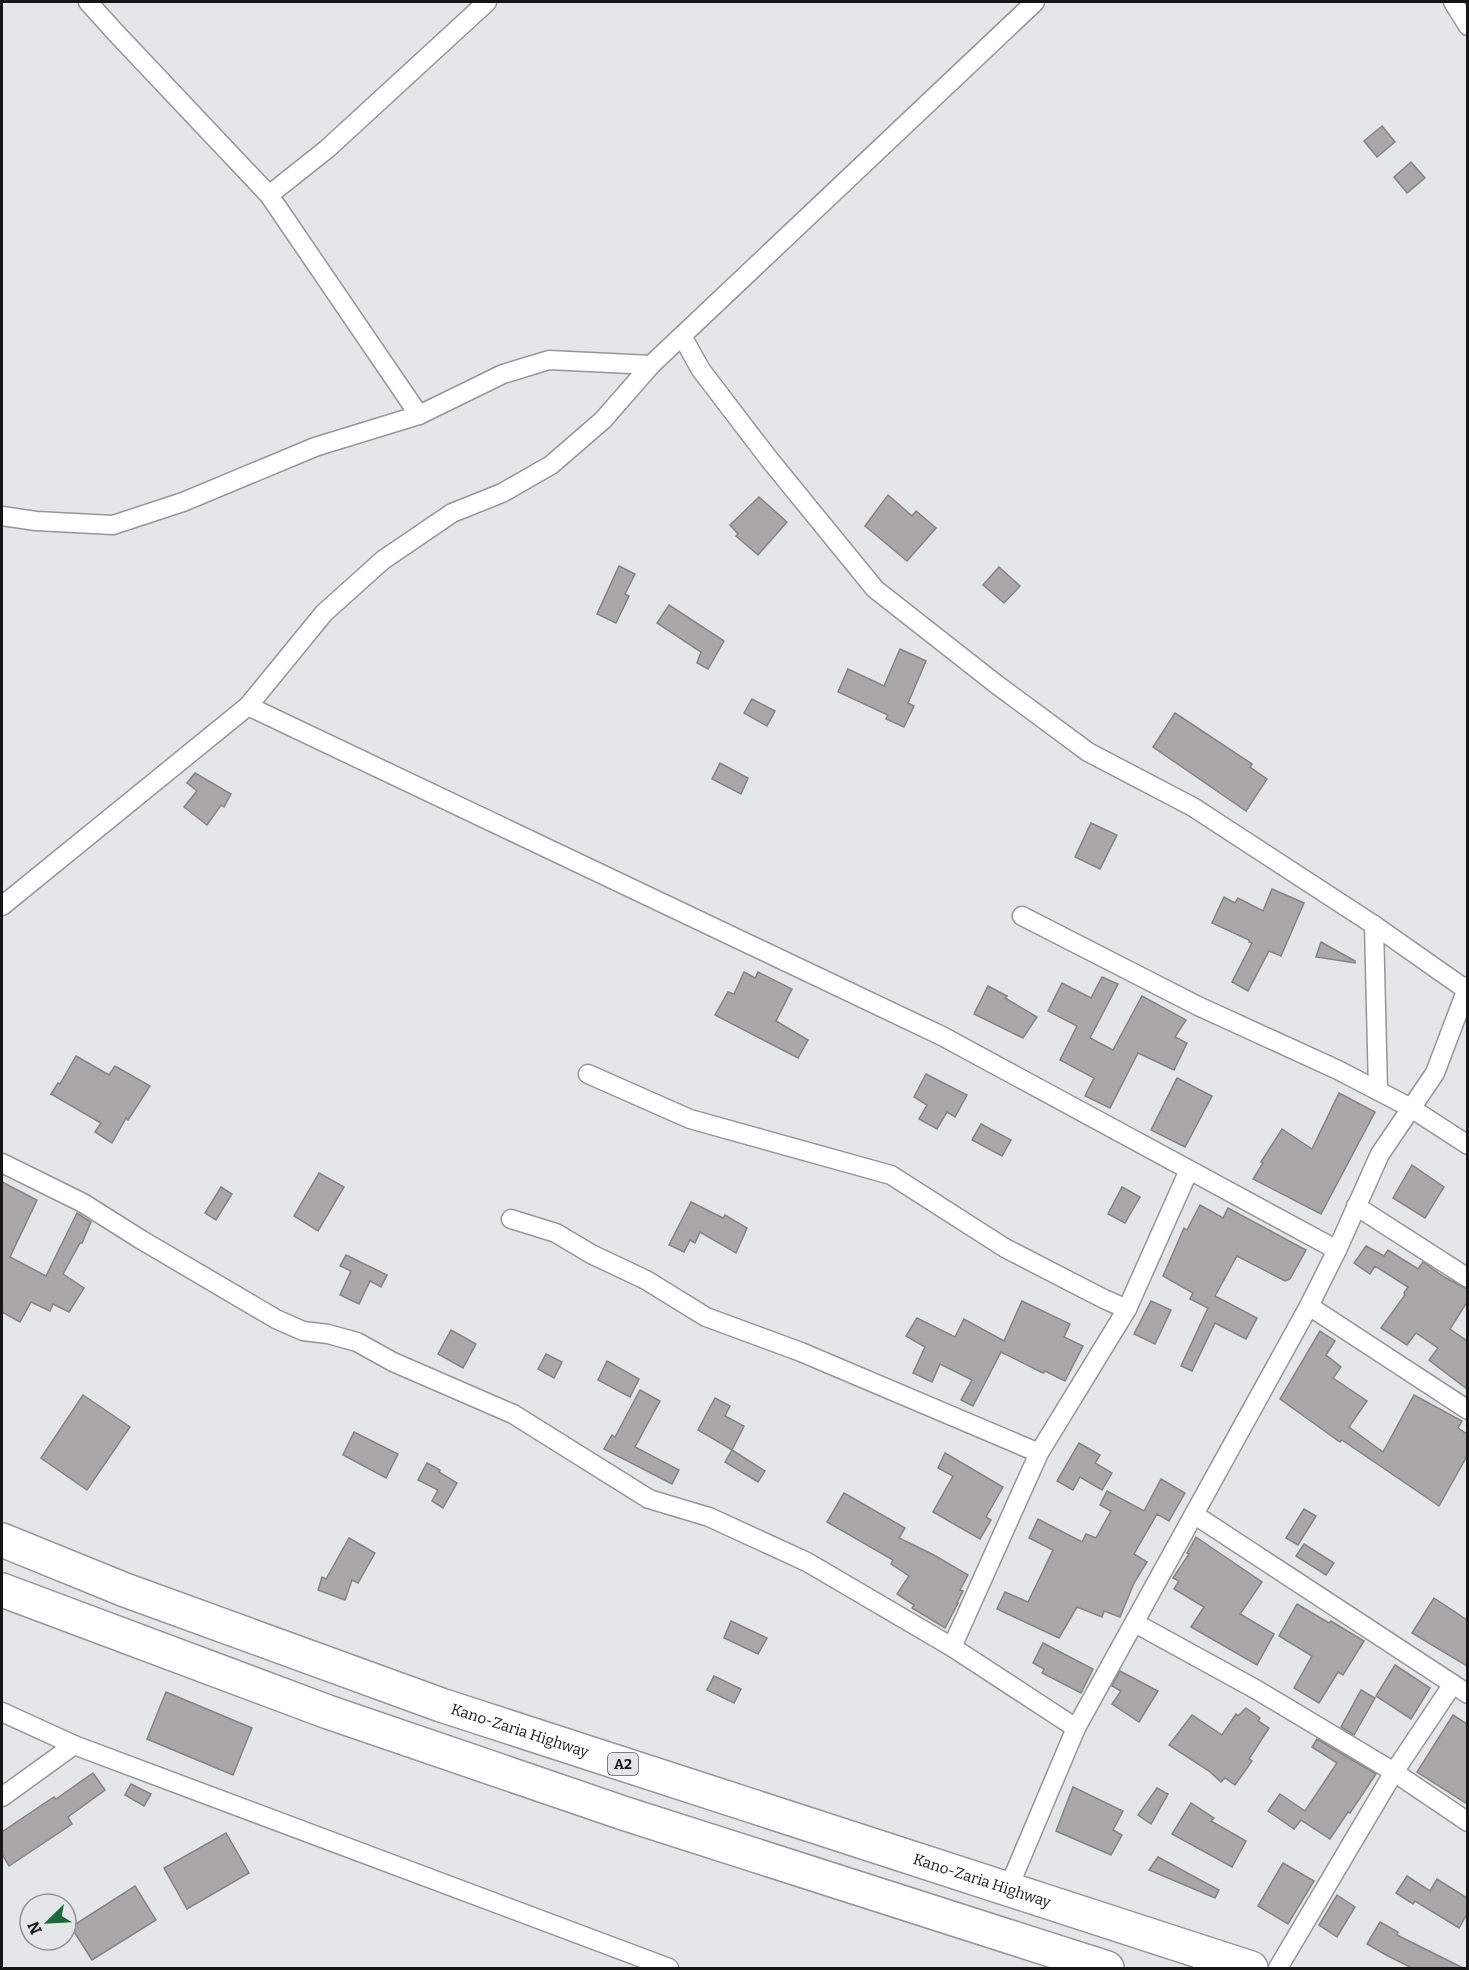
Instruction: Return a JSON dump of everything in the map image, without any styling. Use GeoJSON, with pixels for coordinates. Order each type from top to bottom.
{"type":"FeatureCollection","features":[{"type":"Feature","properties":{"kind":"highway","name":"Kano-Zaria Highway"},"geometry":{"type":"LineString","coordinates":[[2,1540],[125,1590],[441,1705],[1251,1968]]}},
{"type":"Feature","properties":{"kind":"highway"},"geometry":{"type":"LineString","coordinates":[[2,1590],[328,1712],[623,1813],[1100,1966],[1108,1922]]}},
{"type":"Feature","properties":{"kind":"street"},"geometry":{"type":"LineString","coordinates":[[88,2],[269,195],[419,415]]}},
{"type":"Feature","properties":{"kind":"street"},"geometry":{"type":"LineString","coordinates":[[269,195],[327,149],[487,2]]}},
{"type":"Feature","properties":{"kind":"street"},"geometry":{"type":"LineString","coordinates":[[2,906],[248,706],[324,613],[383,560],[452,513],[502,493],[551,465],[603,420],[651,365],[1035,2]]}},
{"type":"Feature","properties":{"kind":"street"},"geometry":{"type":"LineString","coordinates":[[1453,2],[1467,26]]}},
{"type":"Feature","properties":{"kind":"street"},"geometry":{"type":"LineString","coordinates":[[682,336],[701,370],[769,459],[875,589],[996,684],[1088,752],[1193,807],[1374,925],[1467,989],[1435,1073],[1380,1154],[1309,1306],[1076,1728],[1008,1890]]}},
{"type":"Feature","properties":{"kind":"street"},"geometry":{"type":"LineString","coordinates":[[2,516],[36,521],[113,525],[183,502],[315,447],[419,415],[503,374],[549,360],[651,365]]}},
{"type":"Feature","properties":{"kind":"street"},"geometry":{"type":"LineString","coordinates":[[248,706],[942,1036],[1337,1250]]}},
{"type":"Feature","properties":{"kind":"street"},"geometry":{"type":"LineString","coordinates":[[1022,916],[1198,1006],[1338,1070],[1411,1108],[1467,1145]]}},
{"type":"Feature","properties":{"kind":"street"},"geometry":{"type":"LineString","coordinates":[[1374,925],[1378,1091]]}},
{"type":"Feature","properties":{"kind":"street"},"geometry":{"type":"LineString","coordinates":[[588,1074],[690,1119],[891,1175],[1005,1248],[1127,1309]]}},
{"type":"Feature","properties":{"kind":"street"},"geometry":{"type":"LineString","coordinates":[[2,1163],[83,1203],[276,1319],[303,1331],[328,1334],[357,1342],[393,1362],[513,1414],[649,1499],[709,1517],[807,1562],[952,1647],[1076,1728]]}},
{"type":"Feature","properties":{"kind":"street"},"geometry":{"type":"LineString","coordinates":[[952,1647],[1040,1453],[1127,1309],[1189,1170]]}},
{"type":"Feature","properties":{"kind":"street"},"geometry":{"type":"LineString","coordinates":[[1356,1206],[1467,1278]]}},
{"type":"Feature","properties":{"kind":"street"},"geometry":{"type":"LineString","coordinates":[[511,1219],[556,1233],[591,1254],[646,1280],[706,1317],[801,1352],[1040,1453]]}},
{"type":"Feature","properties":{"kind":"street"},"geometry":{"type":"LineString","coordinates":[[1309,1306],[1467,1410]]}},
{"type":"Feature","properties":{"kind":"street"},"geometry":{"type":"LineString","coordinates":[[1195,1515],[1460,1689],[1394,1772],[1278,1968]]}},
{"type":"Feature","properties":{"kind":"street"},"geometry":{"type":"LineString","coordinates":[[1135,1623],[1257,1690],[1394,1772],[1467,1822]]}},
{"type":"Feature","properties":{"kind":"street"},"geometry":{"type":"LineString","coordinates":[[2,1712],[74,1744],[669,1968]]}},
{"type":"Feature","properties":{"kind":"street"},"geometry":{"type":"LineString","coordinates":[[2,1797],[74,1744]]}},
{"type":"Feature","properties":{"kind":"building"},"geometry":{"type":"Polygon","coordinates":[[[1382,126],[1395,142],[1377,157],[1364,141],[1382,126]]]}},
{"type":"Feature","properties":{"kind":"building"},"geometry":{"type":"Polygon","coordinates":[[[1411,162],[1425,178],[1407,193],[1394,177],[1411,162]]]}},
{"type":"Feature","properties":{"kind":"building"},"geometry":{"type":"Polygon","coordinates":[[[888,495],[912,516],[916,511],[936,528],[907,561],[865,526],[888,495]]]}},
{"type":"Feature","properties":{"kind":"building"},"geometry":{"type":"Polygon","coordinates":[[[759,497],[787,522],[758,555],[736,536],[738,534],[730,525],[759,497]]]}},
{"type":"Feature","properties":{"kind":"building"},"geometry":{"type":"Polygon","coordinates":[[[619,566],[635,574],[625,594],[629,596],[616,623],[597,614],[619,566]]]}},
{"type":"Feature","properties":{"kind":"building"},"geometry":{"type":"Polygon","coordinates":[[[999,567],[1020,586],[1004,603],[983,585],[999,567]]]}},
{"type":"Feature","properties":{"kind":"building"},"geometry":{"type":"Polygon","coordinates":[[[669,605],[724,641],[708,669],[697,663],[701,652],[657,623],[669,605]]]}},
{"type":"Feature","properties":{"kind":"building"},"geometry":{"type":"Polygon","coordinates":[[[900,649],[926,661],[908,703],[914,706],[904,727],[886,719],[888,715],[838,692],[848,669],[884,686],[900,649]]]}},
{"type":"Feature","properties":{"kind":"building"},"geometry":{"type":"Polygon","coordinates":[[[752,699],[775,711],[767,726],[744,713],[752,699]]]}},
{"type":"Feature","properties":{"kind":"building"},"geometry":{"type":"Polygon","coordinates":[[[1175,713],[1252,764],[1250,767],[1267,779],[1246,811],[1153,747],[1175,713]]]}},
{"type":"Feature","properties":{"kind":"building"},"geometry":{"type":"Polygon","coordinates":[[[720,763],[748,778],[741,794],[712,779],[720,763]]]}},
{"type":"Feature","properties":{"kind":"building"},"geometry":{"type":"Polygon","coordinates":[[[195,773],[231,794],[224,807],[221,805],[207,825],[184,807],[197,791],[187,783],[195,773]]]}},
{"type":"Feature","properties":{"kind":"building"},"geometry":{"type":"Polygon","coordinates":[[[1091,823],[1117,835],[1100,869],[1075,857],[1091,823]]]}},
{"type":"Feature","properties":{"kind":"building"},"geometry":{"type":"Polygon","coordinates":[[[1272,889],[1304,903],[1281,956],[1269,951],[1248,991],[1232,982],[1252,943],[1212,923],[1224,897],[1235,903],[1238,898],[1263,911],[1272,889]]]}},
{"type":"Feature","properties":{"kind":"building"},"geometry":{"type":"Polygon","coordinates":[[[1321,942],[1355,961],[1355,963],[1316,957],[1321,942]]]}},
{"type":"Feature","properties":{"kind":"building"},"geometry":{"type":"Polygon","coordinates":[[[744,972],[755,978],[758,972],[792,989],[776,1021],[808,1040],[798,1058],[715,1015],[728,992],[734,994],[744,972]]]}},
{"type":"Feature","properties":{"kind":"building"},"geometry":{"type":"Polygon","coordinates":[[[1102,977],[1118,984],[1090,1038],[1113,1050],[1142,996],[1186,1020],[1175,1037],[1187,1043],[1174,1070],[1138,1053],[1110,1108],[1085,1096],[1094,1078],[1060,1060],[1077,1026],[1048,1011],[1062,983],[1091,998],[1102,977]]]}},
{"type":"Feature","properties":{"kind":"building"},"geometry":{"type":"Polygon","coordinates":[[[988,986],[1037,1017],[1023,1038],[974,1014],[988,986]]]}},
{"type":"Feature","properties":{"kind":"building"},"geometry":{"type":"Polygon","coordinates":[[[76,1056],[109,1075],[115,1066],[150,1086],[128,1120],[126,1118],[112,1143],[95,1132],[101,1123],[51,1094],[58,1083],[60,1084],[76,1056]]]}},
{"type":"Feature","properties":{"kind":"building"},"geometry":{"type":"Polygon","coordinates":[[[926,1074],[967,1095],[955,1117],[947,1112],[937,1129],[919,1119],[927,1105],[914,1097],[926,1074]]]}},
{"type":"Feature","properties":{"kind":"building"},"geometry":{"type":"Polygon","coordinates":[[[1177,1078],[1212,1096],[1185,1147],[1151,1130],[1177,1078]]]}},
{"type":"Feature","properties":{"kind":"building"},"geometry":{"type":"Polygon","coordinates":[[[1339,1093],[1375,1112],[1321,1214],[1253,1179],[1282,1129],[1312,1149],[1339,1093]]]}},
{"type":"Feature","properties":{"kind":"building"},"geometry":{"type":"Polygon","coordinates":[[[981,1124],[1011,1140],[1002,1156],[972,1140],[981,1124]]]}},
{"type":"Feature","properties":{"kind":"building"},"geometry":{"type":"Polygon","coordinates":[[[1412,1165],[1444,1187],[1425,1218],[1393,1198],[1412,1165]]]}},
{"type":"Feature","properties":{"kind":"building"},"geometry":{"type":"Polygon","coordinates":[[[319,1173],[344,1187],[318,1231],[294,1216],[319,1173]]]}},
{"type":"Feature","properties":{"kind":"building"},"geometry":{"type":"Polygon","coordinates":[[[2,1182],[37,1200],[10,1257],[46,1276],[77,1213],[91,1222],[82,1243],[63,1274],[84,1288],[69,1312],[53,1304],[50,1311],[31,1302],[20,1322],[2,1312],[2,1182]]]}},
{"type":"Feature","properties":{"kind":"building"},"geometry":{"type":"Polygon","coordinates":[[[221,1187],[232,1194],[216,1220],[205,1213],[221,1187]]]}},
{"type":"Feature","properties":{"kind":"building"},"geometry":{"type":"Polygon","coordinates":[[[1122,1187],[1140,1197],[1125,1223],[1108,1214],[1122,1187]]]}},
{"type":"Feature","properties":{"kind":"building"},"geometry":{"type":"Polygon","coordinates":[[[691,1202],[723,1218],[725,1215],[747,1228],[736,1253],[700,1232],[695,1243],[690,1240],[684,1252],[669,1245],[691,1202]]]}},
{"type":"Feature","properties":{"kind":"building"},"geometry":{"type":"Polygon","coordinates":[[[1200,1205],[1223,1218],[1228,1208],[1306,1250],[1290,1279],[1285,1281],[1237,1256],[1215,1296],[1257,1318],[1246,1339],[1215,1323],[1192,1371],[1181,1366],[1208,1308],[1190,1299],[1193,1293],[1163,1276],[1184,1228],[1187,1230],[1200,1205]]]}},
{"type":"Feature","properties":{"kind":"building"},"geometry":{"type":"Polygon","coordinates":[[[1366,1246],[1384,1256],[1388,1250],[1418,1269],[1423,1262],[1444,1277],[1467,1289],[1467,1302],[1450,1329],[1467,1341],[1467,1389],[1429,1360],[1438,1348],[1416,1333],[1407,1345],[1381,1328],[1405,1295],[1408,1287],[1375,1266],[1370,1274],[1354,1263],[1366,1246]]]}},
{"type":"Feature","properties":{"kind":"building"},"geometry":{"type":"Polygon","coordinates":[[[346,1255],[387,1275],[381,1287],[370,1281],[359,1304],[340,1295],[351,1271],[340,1266],[346,1255]]]}},
{"type":"Feature","properties":{"kind":"building"},"geometry":{"type":"Polygon","coordinates":[[[1022,1301],[1070,1324],[1064,1337],[1083,1346],[1065,1381],[1001,1352],[973,1406],[961,1400],[972,1380],[940,1364],[932,1382],[913,1373],[925,1347],[906,1336],[917,1318],[955,1337],[964,1319],[1004,1341],[1022,1301]]]}},
{"type":"Feature","properties":{"kind":"building"},"geometry":{"type":"Polygon","coordinates":[[[1151,1301],[1171,1310],[1155,1344],[1134,1334],[1151,1301]]]}},
{"type":"Feature","properties":{"kind":"building"},"geometry":{"type":"Polygon","coordinates":[[[451,1330],[476,1344],[463,1368],[438,1354],[451,1330]]]}},
{"type":"Feature","properties":{"kind":"building"},"geometry":{"type":"Polygon","coordinates":[[[1320,1331],[1335,1341],[1326,1355],[1341,1367],[1333,1378],[1367,1401],[1349,1427],[1383,1452],[1414,1395],[1462,1421],[1458,1428],[1467,1434],[1467,1456],[1439,1506],[1342,1440],[1340,1442],[1280,1399],[1320,1331]]]}},
{"type":"Feature","properties":{"kind":"building"},"geometry":{"type":"Polygon","coordinates":[[[546,1354],[562,1362],[554,1378],[538,1369],[546,1354]]]}},
{"type":"Feature","properties":{"kind":"building"},"geometry":{"type":"Polygon","coordinates":[[[607,1361],[639,1379],[630,1397],[598,1380],[607,1361]]]}},
{"type":"Feature","properties":{"kind":"building"},"geometry":{"type":"Polygon","coordinates":[[[640,1390],[660,1401],[635,1447],[679,1470],[672,1484],[604,1449],[612,1435],[615,1437],[640,1390]]]}},
{"type":"Feature","properties":{"kind":"building"},"geometry":{"type":"Polygon","coordinates":[[[83,1395],[130,1427],[87,1490],[41,1458],[83,1395]]]}},
{"type":"Feature","properties":{"kind":"building"},"geometry":{"type":"Polygon","coordinates":[[[715,1398],[730,1406],[725,1416],[744,1426],[732,1450],[698,1430],[715,1398]]]}},
{"type":"Feature","properties":{"kind":"building"},"geometry":{"type":"Polygon","coordinates":[[[354,1432],[398,1454],[386,1478],[343,1455],[354,1432]]]}},
{"type":"Feature","properties":{"kind":"building"},"geometry":{"type":"Polygon","coordinates":[[[1079,1443],[1100,1455],[1095,1463],[1112,1473],[1102,1490],[1080,1477],[1073,1490],[1057,1481],[1079,1443]]]}},
{"type":"Feature","properties":{"kind":"building"},"geometry":{"type":"Polygon","coordinates":[[[732,1450],[765,1471],[758,1482],[725,1462],[732,1450]]]}},
{"type":"Feature","properties":{"kind":"building"},"geometry":{"type":"Polygon","coordinates":[[[945,1453],[1003,1487],[986,1517],[991,1520],[980,1539],[933,1512],[953,1476],[938,1468],[945,1453]]]}},
{"type":"Feature","properties":{"kind":"building"},"geometry":{"type":"Polygon","coordinates":[[[427,1463],[457,1483],[443,1508],[432,1501],[438,1490],[418,1480],[427,1463]]]}},
{"type":"Feature","properties":{"kind":"building"},"geometry":{"type":"Polygon","coordinates":[[[1161,1479],[1185,1493],[1169,1521],[1157,1514],[1134,1554],[1147,1562],[1134,1583],[1120,1617],[1104,1611],[1102,1617],[1077,1607],[1059,1638],[997,1609],[1005,1592],[1028,1602],[1053,1550],[1029,1538],[1038,1519],[1082,1542],[1086,1534],[1096,1538],[1111,1511],[1100,1505],[1107,1491],[1144,1511],[1161,1479]]]}},
{"type":"Feature","properties":{"kind":"building"},"geometry":{"type":"Polygon","coordinates":[[[844,1493],[905,1528],[899,1538],[968,1575],[960,1590],[963,1591],[958,1603],[945,1628],[912,1608],[914,1605],[897,1594],[909,1576],[891,1564],[893,1560],[827,1522],[844,1493]]]}},
{"type":"Feature","properties":{"kind":"building"},"geometry":{"type":"Polygon","coordinates":[[[1304,1509],[1316,1516],[1298,1545],[1286,1538],[1304,1509]]]}},
{"type":"Feature","properties":{"kind":"building"},"geometry":{"type":"Polygon","coordinates":[[[1196,1537],[1262,1582],[1240,1614],[1274,1634],[1257,1665],[1191,1627],[1204,1607],[1174,1589],[1179,1581],[1173,1578],[1189,1554],[1187,1553],[1196,1537]]]}},
{"type":"Feature","properties":{"kind":"building"},"geometry":{"type":"Polygon","coordinates":[[[349,1538],[375,1553],[358,1583],[352,1580],[345,1600],[318,1590],[322,1577],[326,1579],[349,1538]]]}},
{"type":"Feature","properties":{"kind":"building"},"geometry":{"type":"Polygon","coordinates":[[[1304,1544],[1334,1563],[1326,1575],[1296,1556],[1304,1544]]]}},
{"type":"Feature","properties":{"kind":"building"},"geometry":{"type":"Polygon","coordinates":[[[1434,1598],[1467,1620],[1467,1666],[1412,1633],[1434,1598]]]}},
{"type":"Feature","properties":{"kind":"building"},"geometry":{"type":"Polygon","coordinates":[[[1297,1604],[1364,1641],[1343,1675],[1338,1672],[1319,1703],[1294,1688],[1312,1656],[1279,1636],[1297,1604]]]}},
{"type":"Feature","properties":{"kind":"building"},"geometry":{"type":"Polygon","coordinates":[[[731,1621],[767,1638],[758,1654],[724,1638],[731,1621]]]}},
{"type":"Feature","properties":{"kind":"building"},"geometry":{"type":"Polygon","coordinates":[[[1043,1643],[1093,1669],[1081,1693],[1042,1673],[1044,1669],[1033,1663],[1043,1643]]]}},
{"type":"Feature","properties":{"kind":"building"},"geometry":{"type":"Polygon","coordinates":[[[1395,1665],[1430,1688],[1411,1719],[1376,1696],[1395,1665]]]}},
{"type":"Feature","properties":{"kind":"building"},"geometry":{"type":"Polygon","coordinates":[[[1120,1671],[1158,1691],[1139,1722],[1112,1704],[1121,1691],[1112,1686],[1120,1671]]]}},
{"type":"Feature","properties":{"kind":"building"},"geometry":{"type":"Polygon","coordinates":[[[714,1676],[741,1689],[734,1703],[707,1690],[714,1676]]]}},
{"type":"Feature","properties":{"kind":"building"},"geometry":{"type":"Polygon","coordinates":[[[1361,1690],[1375,1698],[1354,1735],[1341,1727],[1361,1690]]]}},
{"type":"Feature","properties":{"kind":"building"},"geometry":{"type":"Polygon","coordinates":[[[166,1692],[252,1728],[233,1775],[147,1739],[166,1692]]]}},
{"type":"Feature","properties":{"kind":"building"},"geometry":{"type":"Polygon","coordinates":[[[1246,1708],[1260,1718],[1258,1721],[1269,1728],[1249,1759],[1252,1761],[1235,1785],[1225,1778],[1221,1782],[1209,1771],[1169,1745],[1192,1715],[1222,1735],[1236,1714],[1238,1716],[1246,1708]]]}},
{"type":"Feature","properties":{"kind":"building"},"geometry":{"type":"Polygon","coordinates":[[[1453,1715],[1467,1724],[1467,1804],[1417,1772],[1453,1715]]]}},
{"type":"Feature","properties":{"kind":"building"},"geometry":{"type":"Polygon","coordinates":[[[1317,1739],[1376,1774],[1330,1839],[1301,1820],[1294,1829],[1268,1811],[1280,1794],[1305,1811],[1337,1763],[1312,1747],[1317,1739]]]}},
{"type":"Feature","properties":{"kind":"building"},"geometry":{"type":"Polygon","coordinates":[[[93,1773],[105,1790],[68,1817],[72,1824],[9,1866],[2,1854],[2,1832],[93,1773]]]}},
{"type":"Feature","properties":{"kind":"building"},"geometry":{"type":"Polygon","coordinates":[[[131,1784],[151,1794],[144,1806],[125,1795],[131,1784]]]}},
{"type":"Feature","properties":{"kind":"building"},"geometry":{"type":"Polygon","coordinates":[[[1073,1787],[1123,1811],[1113,1830],[1122,1835],[1111,1855],[1056,1831],[1073,1787]]]}},
{"type":"Feature","properties":{"kind":"building"},"geometry":{"type":"Polygon","coordinates":[[[1157,1788],[1168,1794],[1151,1824],[1138,1815],[1157,1788]]]}},
{"type":"Feature","properties":{"kind":"building"},"geometry":{"type":"Polygon","coordinates":[[[1191,1803],[1214,1818],[1211,1821],[1246,1841],[1232,1867],[1172,1834],[1191,1803]]]}},
{"type":"Feature","properties":{"kind":"building"},"geometry":{"type":"Polygon","coordinates":[[[226,1833],[249,1873],[187,1909],[164,1868],[226,1833]]]}},
{"type":"Feature","properties":{"kind":"building"},"geometry":{"type":"Polygon","coordinates":[[[1158,1857],[1219,1890],[1215,1898],[1149,1870],[1158,1857]]]}},
{"type":"Feature","properties":{"kind":"building"},"geometry":{"type":"Polygon","coordinates":[[[1283,1863],[1314,1881],[1288,1924],[1258,1906],[1283,1863]]]}},
{"type":"Feature","properties":{"kind":"building"},"geometry":{"type":"Polygon","coordinates":[[[1407,1876],[1430,1891],[1437,1879],[1467,1898],[1467,1914],[1459,1928],[1415,1901],[1413,1904],[1396,1893],[1407,1876]]]}},
{"type":"Feature","properties":{"kind":"building"},"geometry":{"type":"Polygon","coordinates":[[[135,1886],[156,1920],[92,1960],[78,1938],[78,1923],[135,1886]]]}},
{"type":"Feature","properties":{"kind":"building"},"geometry":{"type":"Polygon","coordinates":[[[1337,1895],[1355,1907],[1337,1937],[1319,1925],[1337,1895]]]}},
{"type":"Feature","properties":{"kind":"building"},"geometry":{"type":"Polygon","coordinates":[[[1380,1922],[1398,1932],[1397,1935],[1463,1968],[1412,1968],[1388,1956],[1367,1944],[1380,1922]]]}}]}
